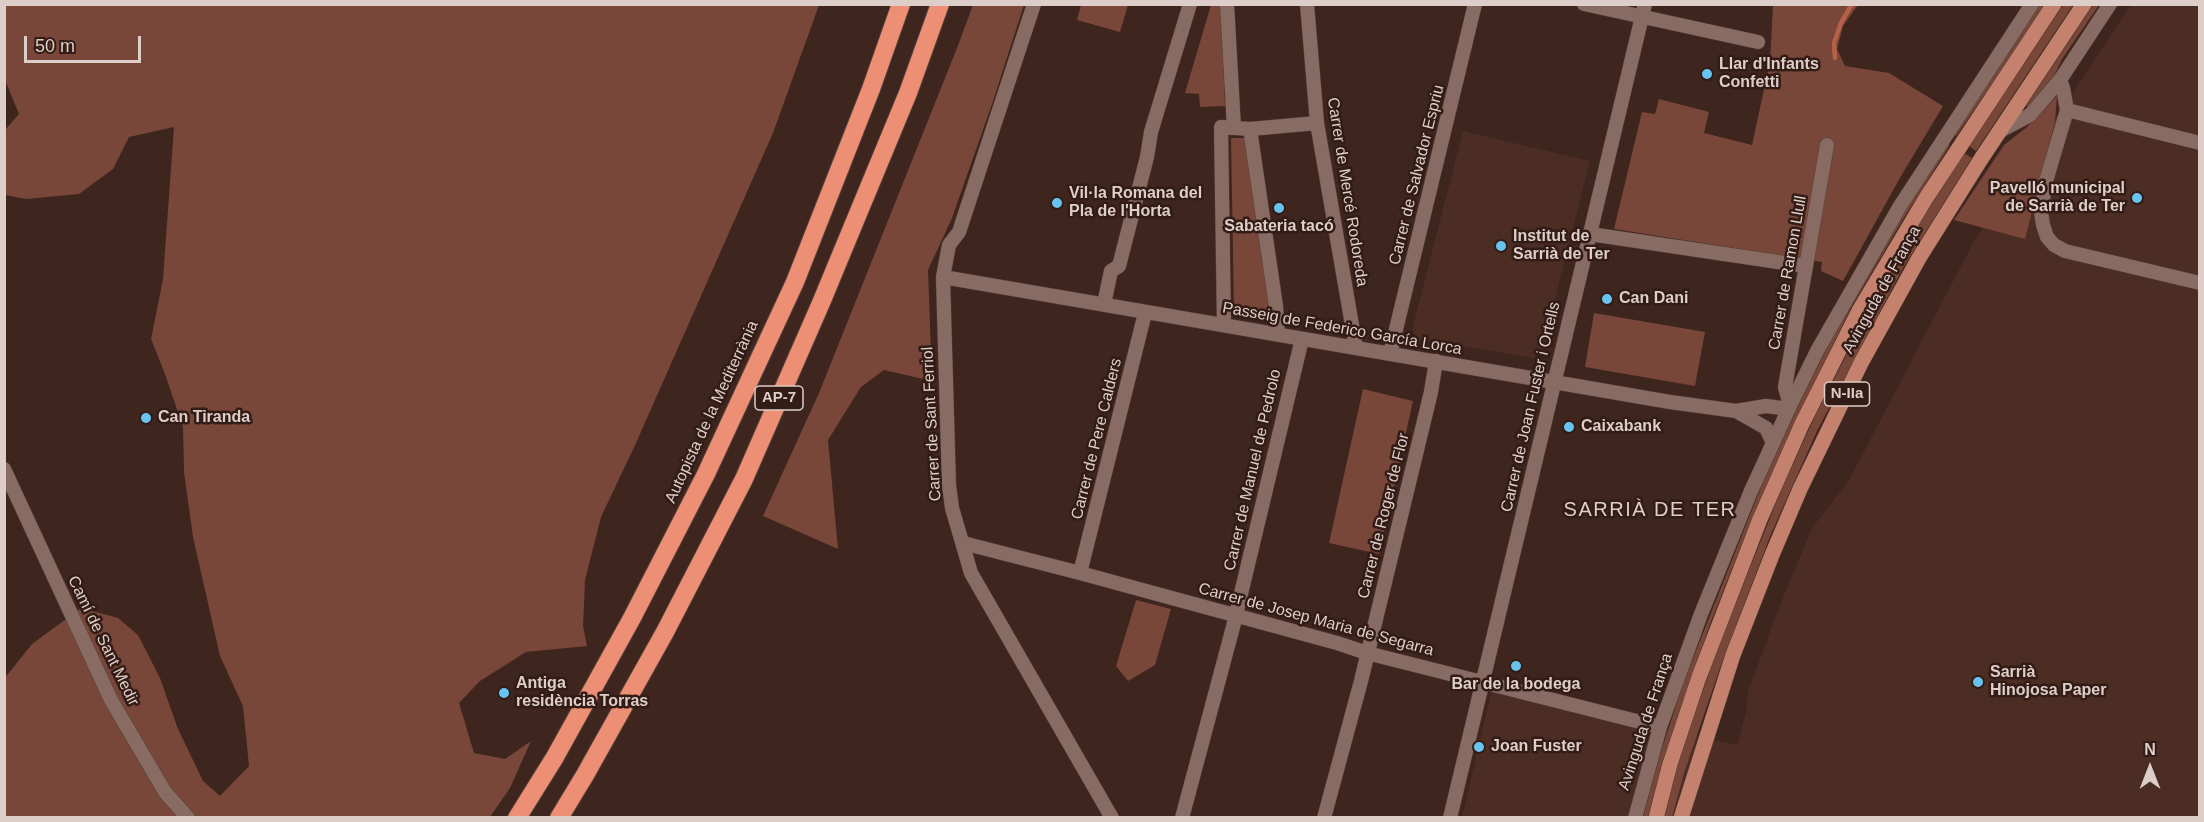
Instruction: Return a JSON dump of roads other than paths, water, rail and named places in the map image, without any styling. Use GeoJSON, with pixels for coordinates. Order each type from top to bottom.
{"type":"FeatureCollection","features":[{"type":"Feature","properties":{"kind":"highway","name":"Autopista de la Mediterrània"},"geometry":{"type":"LineString","coordinates":[[517,818],[555,757],[632,618],[706,474],[795,282],[871,89],[901,4]]}},
{"type":"Feature","properties":{"kind":"highway","name":"AP-7"},"geometry":{"type":"LineString","coordinates":[[559,818],[665,632],[744,479],[904,104],[940,4]]}},
{"type":"Feature","properties":{"kind":"main road","name":"Avinguda de França"},"geometry":{"type":"LineString","coordinates":[[1656,818],[1670,764],[1699,677],[1760,519],[1802,424],[1860,309],[1926,198],[2054,4]]}},
{"type":"Feature","properties":{"kind":"main road","name":"Avinguda de França"},"geometry":{"type":"LineString","coordinates":[[1681,818],[1733,655],[1772,555],[1800,489],[1861,363],[1919,258],[2084,4]]}},
{"type":"Feature","properties":{"kind":"street","name":"Carrer de Sant Ferriol"},"geometry":{"type":"LineString","coordinates":[[1034,4],[959,232],[949,245],[943,277],[949,485],[952,508],[971,573],[1112,818]]}},
{"type":"Feature","properties":{"kind":"street"},"geometry":{"type":"LineString","coordinates":[[1104,304],[1112,271],[1119,266],[1147,158],[1151,132],[1190,4]]}},
{"type":"Feature","properties":{"kind":"street"},"geometry":{"type":"LineString","coordinates":[[1227,4],[1233,128]]}},
{"type":"Feature","properties":{"kind":"street","name":"Carrer de Mercé Rodoreda"},"geometry":{"type":"LineString","coordinates":[[1308,4],[1317,123],[1356,348]]}},
{"type":"Feature","properties":{"kind":"street","name":"Carrer de Salvador Espriu"},"geometry":{"type":"LineString","coordinates":[[1390,354],[1475,4]]}},
{"type":"Feature","properties":{"kind":"street"},"geometry":{"type":"LineString","coordinates":[[1584,4],[1643,10],[1758,42]]}},
{"type":"Feature","properties":{"kind":"street","name":"Avinguda de França"},"geometry":{"type":"LineString","coordinates":[[1635,818],[1660,727],[1701,614],[1789,407],[1817,351],[1900,206],[2032,4]]}},
{"type":"Feature","properties":{"kind":"street"},"geometry":{"type":"LineString","coordinates":[[2000,131],[2030,115],[2060,80],[2110,4]]}},
{"type":"Feature","properties":{"kind":"street","name":"Carrer de Joan Fuster i Ortells"},"geometry":{"type":"LineString","coordinates":[[1450,818],[1643,10]]}},
{"type":"Feature","properties":{"kind":"street"},"geometry":{"type":"LineString","coordinates":[[2060,80],[2067,110],[2046,181],[2041,212],[2047,237],[2054,245],[2065,251],[2199,283]]}},
{"type":"Feature","properties":{"kind":"street"},"geometry":{"type":"LineString","coordinates":[[2067,110],[2199,143]]}},
{"type":"Feature","properties":{"kind":"street"},"geometry":{"type":"LineString","coordinates":[[1224,325],[1221,127],[1250,129],[1317,123]]}},
{"type":"Feature","properties":{"kind":"street"},"geometry":{"type":"LineString","coordinates":[[1250,129],[1276,306],[1278,335]]}},
{"type":"Feature","properties":{"kind":"street","name":"Carrer de Ramon Llull"},"geometry":{"type":"LineString","coordinates":[[1789,407],[1785,387],[1827,145]]}},
{"type":"Feature","properties":{"kind":"street"},"geometry":{"type":"LineString","coordinates":[[1590,234],[1805,267]]}},
{"type":"Feature","properties":{"kind":"street","name":"Passeig de Federico García Lorca"},"geometry":{"type":"LineString","coordinates":[[943,277],[1670,402],[1736,411],[1766,406],[1789,407]]}},
{"type":"Feature","properties":{"kind":"street","name":"Carrer de Pere Calders"},"geometry":{"type":"LineString","coordinates":[[1080,573],[1145,313]]}},
{"type":"Feature","properties":{"kind":"street","name":"Carrer de Manuel de Pedrolo"},"geometry":{"type":"LineString","coordinates":[[1182,818],[1302,339]]}},
{"type":"Feature","properties":{"kind":"street","name":"Carrer de Roger de Flor"},"geometry":{"type":"LineString","coordinates":[[1324,818],[1361,681],[1431,392],[1436,361]]}},
{"type":"Feature","properties":{"kind":"street","name":"Passeig de Federico García Lorca"},"geometry":{"type":"LineString","coordinates":[[1736,411],[1766,428],[1773,443]]}},
{"type":"Feature","properties":{"kind":"street","name":"Camí de Sant Medir"},"geometry":{"type":"LineString","coordinates":[[4,469],[111,700],[165,792],[188,818]]}},
{"type":"Feature","properties":{"kind":"street","name":"Carrer de Josep Maria de Segarra"},"geometry":{"type":"LineString","coordinates":[[963,543],[1367,653],[1660,727]]}},
{"type":"Feature","properties":{"kind":"waterway"},"geometry":{"type":"LineString","coordinates":[[1835,58],[1834,43],[1841,23],[1852,4]]}},
{"type":"Feature","properties":{"kind":"place","name":"Llar d'Infants Confetti"},"geometry":{"type":"Point","coordinates":[1707,74]}},
{"type":"Feature","properties":{"kind":"place","name":"Pavelló municipal de Sarrià de Ter"},"geometry":{"type":"Point","coordinates":[2137,198]}},
{"type":"Feature","properties":{"kind":"place","name":"Vil·la Romana del Pla de l'Horta"},"geometry":{"type":"Point","coordinates":[1057,203]}},
{"type":"Feature","properties":{"kind":"place","name":"Sabateria tacó"},"geometry":{"type":"Point","coordinates":[1279,208]}},
{"type":"Feature","properties":{"kind":"place","name":"Institut de Sarrià de Ter"},"geometry":{"type":"Point","coordinates":[1501,246]}},
{"type":"Feature","properties":{"kind":"place","name":"Can Dani"},"geometry":{"type":"Point","coordinates":[1607,299]}},
{"type":"Feature","properties":{"kind":"place","name":"Can Tiranda"},"geometry":{"type":"Point","coordinates":[146,418]}},
{"type":"Feature","properties":{"kind":"place","name":"Caixabank"},"geometry":{"type":"Point","coordinates":[1569,427]}},
{"type":"Feature","properties":{"kind":"place","name":"Bar de la bodega"},"geometry":{"type":"Point","coordinates":[1516,666]}},
{"type":"Feature","properties":{"kind":"place","name":"Sarrià Hinojosa Paper"},"geometry":{"type":"Point","coordinates":[1978,682]}},
{"type":"Feature","properties":{"kind":"place","name":"Antiga residència Torras"},"geometry":{"type":"Point","coordinates":[504,693]}},
{"type":"Feature","properties":{"kind":"place","name":"Joan Fuster"},"geometry":{"type":"Point","coordinates":[1479,747]}},
{"type":"Feature","properties":{"kind":"district","name":"SARRIÀ DE TER"},"geometry":{"type":"Point","coordinates":[1650,510]}}]}
